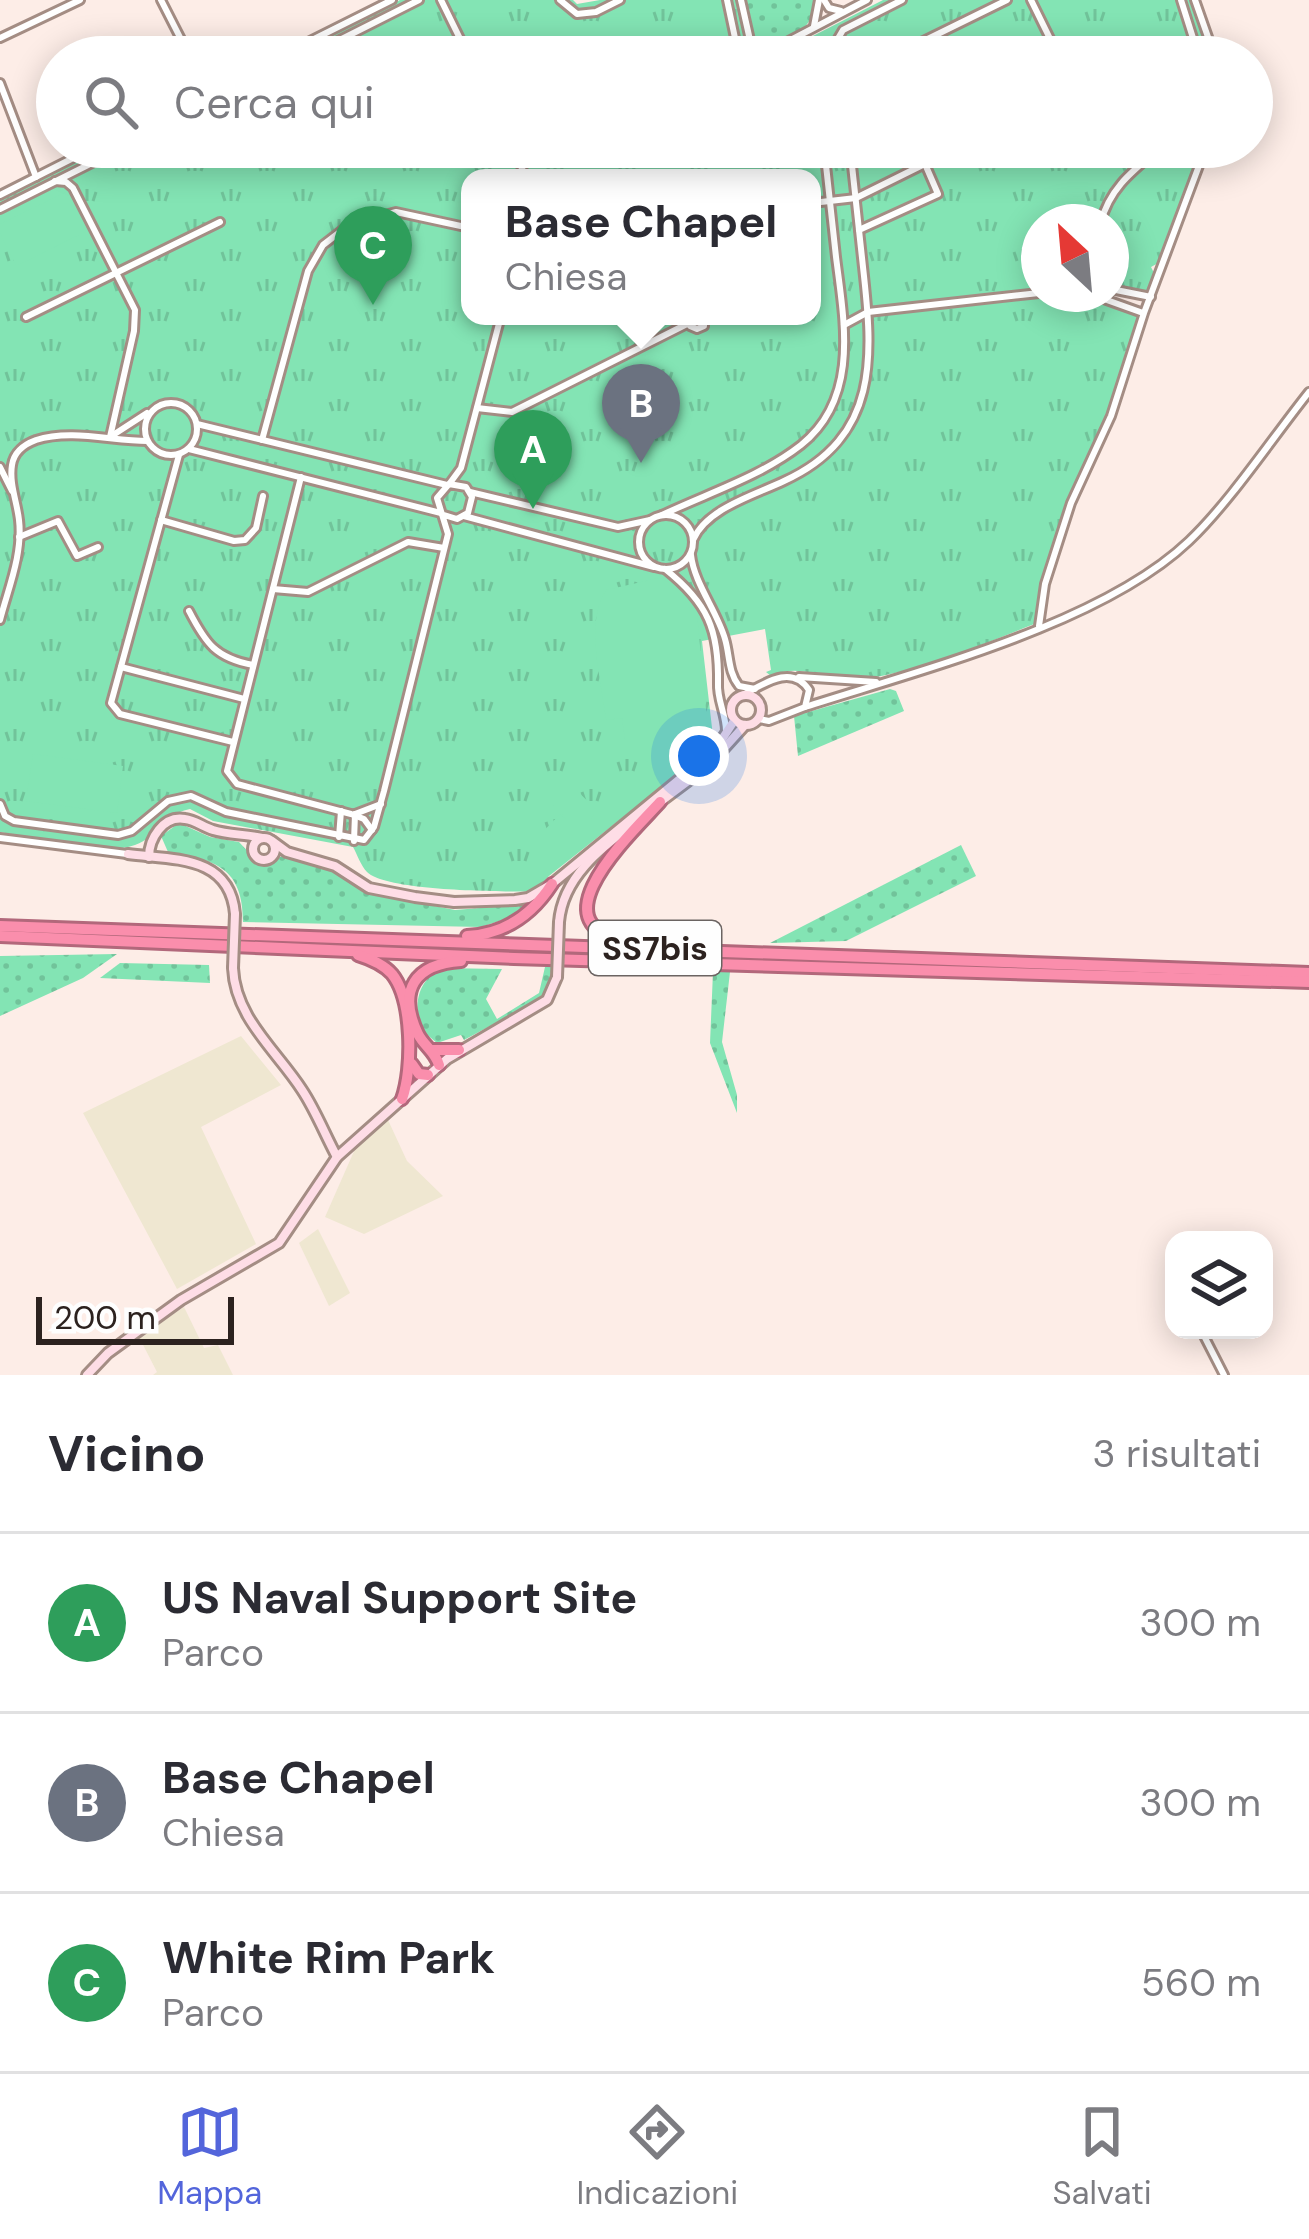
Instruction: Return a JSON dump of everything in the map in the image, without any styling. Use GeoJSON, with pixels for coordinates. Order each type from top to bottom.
{"type":"FeatureCollection","features":[{"type":"Feature","properties":{"kind":"highway"},"geometry":{"type":"LineString","coordinates":[[660,802],[595,878],[586,907],[596,928],[617,940],[683,949]]}},
{"type":"Feature","properties":{"kind":"highway"},"geometry":{"type":"LineString","coordinates":[[399,940],[496,932],[540,902],[552,884]]}},
{"type":"Feature","properties":{"kind":"highway","name":"SS7bis"},"geometry":{"type":"LineString","coordinates":[[0,926],[683,949],[1309,977]]}},
{"type":"Feature","properties":{"kind":"highway","name":"SS7bis"},"geometry":{"type":"LineString","coordinates":[[0,936],[514,958],[1309,977]]}},
{"type":"Feature","properties":{"kind":"highway"},"geometry":{"type":"LineString","coordinates":[[313,948],[361,956],[389,971],[404,1000],[410,1061],[402,1100]]}},
{"type":"Feature","properties":{"kind":"highway"},"geometry":{"type":"LineString","coordinates":[[439,1065],[418,1036],[410,997],[424,970],[442,962],[514,958]]}},
{"type":"Feature","properties":{"kind":"highway"},"geometry":{"type":"LineString","coordinates":[[432,1050],[459,1050]]}},
{"type":"Feature","properties":{"kind":"highway"},"geometry":{"type":"LineString","coordinates":[[410,1061],[415,1070],[428,1075]]}},
{"type":"Feature","properties":{"kind":"street"},"geometry":{"type":"LineString","coordinates":[[0,38],[80,0]]}},
{"type":"Feature","properties":{"kind":"street"},"geometry":{"type":"LineString","coordinates":[[161,0],[179,36]]}},
{"type":"Feature","properties":{"kind":"street"},"geometry":{"type":"LineString","coordinates":[[320,36],[392,0]]}},
{"type":"Feature","properties":{"kind":"street"},"geometry":{"type":"LineString","coordinates":[[348,36],[419,0]]}},
{"type":"Feature","properties":{"kind":"street"},"geometry":{"type":"LineString","coordinates":[[441,0],[459,36]]}},
{"type":"Feature","properties":{"kind":"street"},"geometry":{"type":"LineString","coordinates":[[560,0],[577,14],[596,12],[620,0]]}},
{"type":"Feature","properties":{"kind":"street"},"geometry":{"type":"LineString","coordinates":[[728,0],[735,36]]}},
{"type":"Feature","properties":{"kind":"street"},"geometry":{"type":"LineString","coordinates":[[741,0],[750,36]]}},
{"type":"Feature","properties":{"kind":"street"},"geometry":{"type":"LineString","coordinates":[[797,36],[867,0]]}},
{"type":"Feature","properties":{"kind":"street"},"geometry":{"type":"LineString","coordinates":[[840,36],[843,30],[902,0]]}},
{"type":"Feature","properties":{"kind":"street"},"geometry":{"type":"LineString","coordinates":[[934,36],[1007,0]]}},
{"type":"Feature","properties":{"kind":"street"},"geometry":{"type":"LineString","coordinates":[[1031,0],[1048,36]]}},
{"type":"Feature","properties":{"kind":"street"},"geometry":{"type":"LineString","coordinates":[[1181,0],[1192,36]]}},
{"type":"Feature","properties":{"kind":"street"},"geometry":{"type":"LineString","coordinates":[[1195,0],[1208,36]]}},
{"type":"Feature","properties":{"kind":"street"},"geometry":{"type":"LineString","coordinates":[[812,28],[824,3]]}},
{"type":"Feature","properties":{"kind":"street"},"geometry":{"type":"LineString","coordinates":[[824,3],[827,20]]}},
{"type":"Feature","properties":{"kind":"street"},"geometry":{"type":"LineString","coordinates":[[824,3],[845,11]]}},
{"type":"Feature","properties":{"kind":"street"},"geometry":{"type":"LineString","coordinates":[[818,16],[827,20]]}},
{"type":"Feature","properties":{"kind":"street"},"geometry":{"type":"LineString","coordinates":[[0,82],[36,177]]}},
{"type":"Feature","properties":{"kind":"street"},"geometry":{"type":"LineString","coordinates":[[0,195],[54,168]]}},
{"type":"Feature","properties":{"kind":"street"},"geometry":{"type":"LineString","coordinates":[[110,437],[157,407],[182,405],[197,424],[629,528],[739,481],[806,441],[835,402],[845,356],[844,325],[826,168]]}},
{"type":"Feature","properties":{"kind":"street"},"geometry":{"type":"LineString","coordinates":[[754,689],[739,686],[731,675],[717,614],[693,569],[693,540],[704,522],[798,476],[839,440],[858,413],[869,374],[868,312],[852,168]]}},
{"type":"Feature","properties":{"kind":"street"},"geometry":{"type":"LineString","coordinates":[[821,202],[856,198],[917,168]]}},
{"type":"Feature","properties":{"kind":"street"},"geometry":{"type":"LineString","coordinates":[[859,230],[938,194],[927,168]]}},
{"type":"Feature","properties":{"kind":"street"},"geometry":{"type":"LineString","coordinates":[[1105,204],[1136,168]]}},
{"type":"Feature","properties":{"kind":"street"},"geometry":{"type":"LineString","coordinates":[[1039,626],[1046,584],[1071,502],[1111,416],[1198,168]]}},
{"type":"Feature","properties":{"kind":"street"},"geometry":{"type":"LineString","coordinates":[[0,209],[80,169]]}},
{"type":"Feature","properties":{"kind":"street"},"geometry":{"type":"LineString","coordinates":[[74,188],[80,169]]}},
{"type":"Feature","properties":{"kind":"street"},"geometry":{"type":"LineString","coordinates":[[55,182],[74,188],[136,319],[110,437]]}},
{"type":"Feature","properties":{"kind":"street"},"geometry":{"type":"LineString","coordinates":[[262,440],[308,272],[323,245],[349,225],[396,212],[461,226]]}},
{"type":"Feature","properties":{"kind":"street"},"geometry":{"type":"LineString","coordinates":[[26,317],[220,222]]}},
{"type":"Feature","properties":{"kind":"street"},"geometry":{"type":"LineString","coordinates":[[1129,293],[1150,297]]}},
{"type":"Feature","properties":{"kind":"street"},"geometry":{"type":"LineString","coordinates":[[844,325],[868,312],[1021,295]]}},
{"type":"Feature","properties":{"kind":"street"},"geometry":{"type":"LineString","coordinates":[[1129,308],[1144,313]]}},
{"type":"Feature","properties":{"kind":"street"},"geometry":{"type":"LineString","coordinates":[[448,534],[437,498],[461,468],[499,325]]}},
{"type":"Feature","properties":{"kind":"street"},"geometry":{"type":"LineString","coordinates":[[477,408],[512,412],[679,325]]}},
{"type":"Feature","properties":{"kind":"street"},"geometry":{"type":"LineString","coordinates":[[87,1375],[108,1353],[182,1300],[279,1243],[338,1157],[439,1065],[547,1000],[557,977],[561,904],[570,884],[617,836],[707,766],[745,725],[885,682],[1039,626],[1106,599],[1144,577],[1191,540],[1309,392]]}},
{"type":"Feature","properties":{"kind":"street"},"geometry":{"type":"LineString","coordinates":[[147,441],[145,426],[157,407]]}},
{"type":"Feature","properties":{"kind":"street"},"geometry":{"type":"LineString","coordinates":[[161,454],[189,449],[197,424]]}},
{"type":"Feature","properties":{"kind":"street"},"geometry":{"type":"LineString","coordinates":[[0,620],[19,537],[12,460],[32,441],[110,437],[147,441],[170,466],[172,478]]}},
{"type":"Feature","properties":{"kind":"street"},"geometry":{"type":"LineString","coordinates":[[189,449],[655,567],[680,565],[691,552]]}},
{"type":"Feature","properties":{"kind":"street"},"geometry":{"type":"LineString","coordinates":[[179,454],[111,704],[115,711],[233,742]]}},
{"type":"Feature","properties":{"kind":"street"},"geometry":{"type":"LineString","coordinates":[[0,466],[14,494]]}},
{"type":"Feature","properties":{"kind":"street"},"geometry":{"type":"LineString","coordinates":[[0,804],[5,817],[14,821],[118,836],[132,832],[168,801],[191,796],[226,812],[364,840],[373,830],[381,804],[448,534],[473,502],[461,468]]}},
{"type":"Feature","properties":{"kind":"street"},"geometry":{"type":"LineString","coordinates":[[301,477],[226,771],[232,782],[354,814],[373,830]]}},
{"type":"Feature","properties":{"kind":"street"},"geometry":{"type":"LineString","coordinates":[[161,520],[234,541],[245,539],[256,528],[263,496]]}},
{"type":"Feature","properties":{"kind":"street"},"geometry":{"type":"LineString","coordinates":[[662,515],[686,524],[693,540]]}},
{"type":"Feature","properties":{"kind":"street"},"geometry":{"type":"LineString","coordinates":[[650,520],[640,532],[639,549],[655,567]]}},
{"type":"Feature","properties":{"kind":"street"},"geometry":{"type":"LineString","coordinates":[[19,537],[58,521],[77,556],[98,547]]}},
{"type":"Feature","properties":{"kind":"street"},"geometry":{"type":"LineString","coordinates":[[273,589],[308,592],[407,542],[444,548]]}},
{"type":"Feature","properties":{"kind":"street"},"geometry":{"type":"LineString","coordinates":[[149,857],[148,849],[165,823],[184,818],[214,830],[267,840],[287,852],[335,866],[369,888],[454,902],[528,898],[552,884],[726,736],[734,721],[718,683],[719,646],[704,607],[665,569]]}},
{"type":"Feature","properties":{"kind":"street"},"geometry":{"type":"LineString","coordinates":[[189,611],[214,652],[253,665]]}},
{"type":"Feature","properties":{"kind":"street"},"geometry":{"type":"LineString","coordinates":[[121,667],[244,699]]}},
{"type":"Feature","properties":{"kind":"street"},"geometry":{"type":"LineString","coordinates":[[727,702],[784,676],[885,682]]}},
{"type":"Feature","properties":{"kind":"street"},"geometry":{"type":"LineString","coordinates":[[796,676],[809,690],[805,707]]}},
{"type":"Feature","properties":{"kind":"street"},"geometry":{"type":"LineString","coordinates":[[743,695],[760,703],[759,718]]}},
{"type":"Feature","properties":{"kind":"street"},"geometry":{"type":"LineString","coordinates":[[726,736],[727,702]]}},
{"type":"Feature","properties":{"kind":"street"},"geometry":{"type":"LineString","coordinates":[[734,721],[745,725]]}},
{"type":"Feature","properties":{"kind":"street"},"geometry":{"type":"LineString","coordinates":[[354,814],[381,804]]}},
{"type":"Feature","properties":{"kind":"street"},"geometry":{"type":"LineString","coordinates":[[339,837],[340,811]]}},
{"type":"Feature","properties":{"kind":"street"},"geometry":{"type":"LineString","coordinates":[[354,814],[354,841]]}},
{"type":"Feature","properties":{"kind":"street"},"geometry":{"type":"LineString","coordinates":[[0,838],[211,868],[228,887],[235,914],[237,995],[245,1013],[302,1088],[338,1157]]}},
{"type":"Feature","properties":{"kind":"street"},"geometry":{"type":"LineString","coordinates":[[128,854],[154,839]]}},
{"type":"Feature","properties":{"kind":"street"},"geometry":{"type":"LineString","coordinates":[[1206,1339],[1224,1375]]}},
{"type":"Feature","properties":{"kind":"shaded area"},"geometry":{"type":"Polygon","coordinates":[[[241,1036],[281,1085],[201,1127],[256,1244],[177,1289],[83,1113],[241,1036]]]}},
{"type":"Feature","properties":{"kind":"shaded area"},"geometry":{"type":"Polygon","coordinates":[[[388,1120],[407,1161],[443,1196],[364,1234],[325,1217],[355,1149],[388,1120]]]}},
{"type":"Feature","properties":{"kind":"shaded area"},"geometry":{"type":"Polygon","coordinates":[[[318,1229],[350,1293],[329,1306],[299,1243],[318,1229]]]}},
{"type":"Feature","properties":{"kind":"shaded area"},"geometry":{"type":"Polygon","coordinates":[[[184,1307],[204,1348],[218,1345],[233,1375],[153,1375],[157,1372],[139,1337],[184,1307]]]}},
{"type":"Feature","properties":{"kind":"green space"},"geometry":{"type":"Polygon","coordinates":[[[400,0],[573,0],[577,4],[736,0],[744,36],[328,36],[400,0]]]}},
{"type":"Feature","properties":{"kind":"green space"},"geometry":{"type":"Polygon","coordinates":[[[746,0],[813,0],[810,19],[799,32],[754,36],[746,0]]]}},
{"type":"Feature","properties":{"kind":"green space"},"geometry":{"type":"Polygon","coordinates":[[[883,0],[1191,0],[1202,36],[813,36],[883,0]]]}},
{"type":"Feature","properties":{"kind":"green space"},"geometry":{"type":"Polygon","coordinates":[[[64,168],[1196,168],[1160,262],[1151,267],[1155,275],[1145,296],[1129,293],[1129,204],[1021,204],[1021,312],[1142,311],[1106,422],[1056,533],[1037,623],[930,663],[852,680],[794,671],[771,676],[766,672],[771,670],[765,629],[702,641],[714,745],[535,892],[447,889],[379,879],[367,872],[353,847],[213,821],[190,809],[171,817],[135,845],[105,849],[0,832],[0,200],[64,168]]]}},
{"type":"Feature","properties":{"kind":"green space"},"geometry":{"type":"Polygon","coordinates":[[[68,191],[87,231],[16,266],[0,224],[68,191]]]}},
{"type":"Feature","properties":{"kind":"green space"},"geometry":{"type":"Polygon","coordinates":[[[659,578],[682,592],[697,614],[708,730],[704,745],[676,764],[646,761],[625,739],[622,718],[606,720],[596,653],[596,619],[606,590],[659,578]]]}},
{"type":"Feature","properties":{"kind":"green space"},"geometry":{"type":"Polygon","coordinates":[[[896,691],[904,711],[798,756],[794,716],[896,691]]]}},
{"type":"Feature","properties":{"kind":"green space"},"geometry":{"type":"Polygon","coordinates":[[[33,754],[123,766],[117,813],[26,801],[33,754]]]}},
{"type":"Feature","properties":{"kind":"green space"},"geometry":{"type":"Polygon","coordinates":[[[571,785],[598,811],[548,863],[530,845],[560,814],[566,819],[553,805],[571,785]]]}},
{"type":"Feature","properties":{"kind":"green space"},"geometry":{"type":"Polygon","coordinates":[[[179,823],[210,837],[239,842],[257,861],[267,864],[282,856],[334,871],[363,892],[455,910],[528,904],[539,897],[515,916],[481,927],[243,922],[238,889],[223,869],[168,852],[161,836],[179,823]]]}},
{"type":"Feature","properties":{"kind":"green space"},"geometry":{"type":"Polygon","coordinates":[[[961,845],[976,876],[846,941],[770,943],[961,845]]]}},
{"type":"Feature","properties":{"kind":"green space"},"geometry":{"type":"Polygon","coordinates":[[[117,954],[83,978],[0,1016],[0,956],[117,954]]]}},
{"type":"Feature","properties":{"kind":"green space"},"geometry":{"type":"Polygon","coordinates":[[[120,963],[209,965],[210,983],[100,978],[120,963]]]}},
{"type":"Feature","properties":{"kind":"green space"},"geometry":{"type":"Polygon","coordinates":[[[545,967],[552,967],[546,996],[464,1040],[461,1035],[437,1043],[419,1028],[419,994],[440,968],[502,969],[486,999],[497,1019],[539,993],[545,967]]]}},
{"type":"Feature","properties":{"kind":"green space"},"geometry":{"type":"Polygon","coordinates":[[[713,972],[730,972],[722,1042],[737,1095],[737,1113],[710,1043],[713,972]]]}},
{"type":"Feature","properties":{"kind":"place","name":"White Rim Park"},"geometry":{"type":"Point","coordinates":[373,305]}},
{"type":"Feature","properties":{"kind":"place","name":"Base Chapel"},"geometry":{"type":"Point","coordinates":[641,463]}},
{"type":"Feature","properties":{"kind":"place","name":"US Naval Support Site"},"geometry":{"type":"Point","coordinates":[533,509]}}]}
